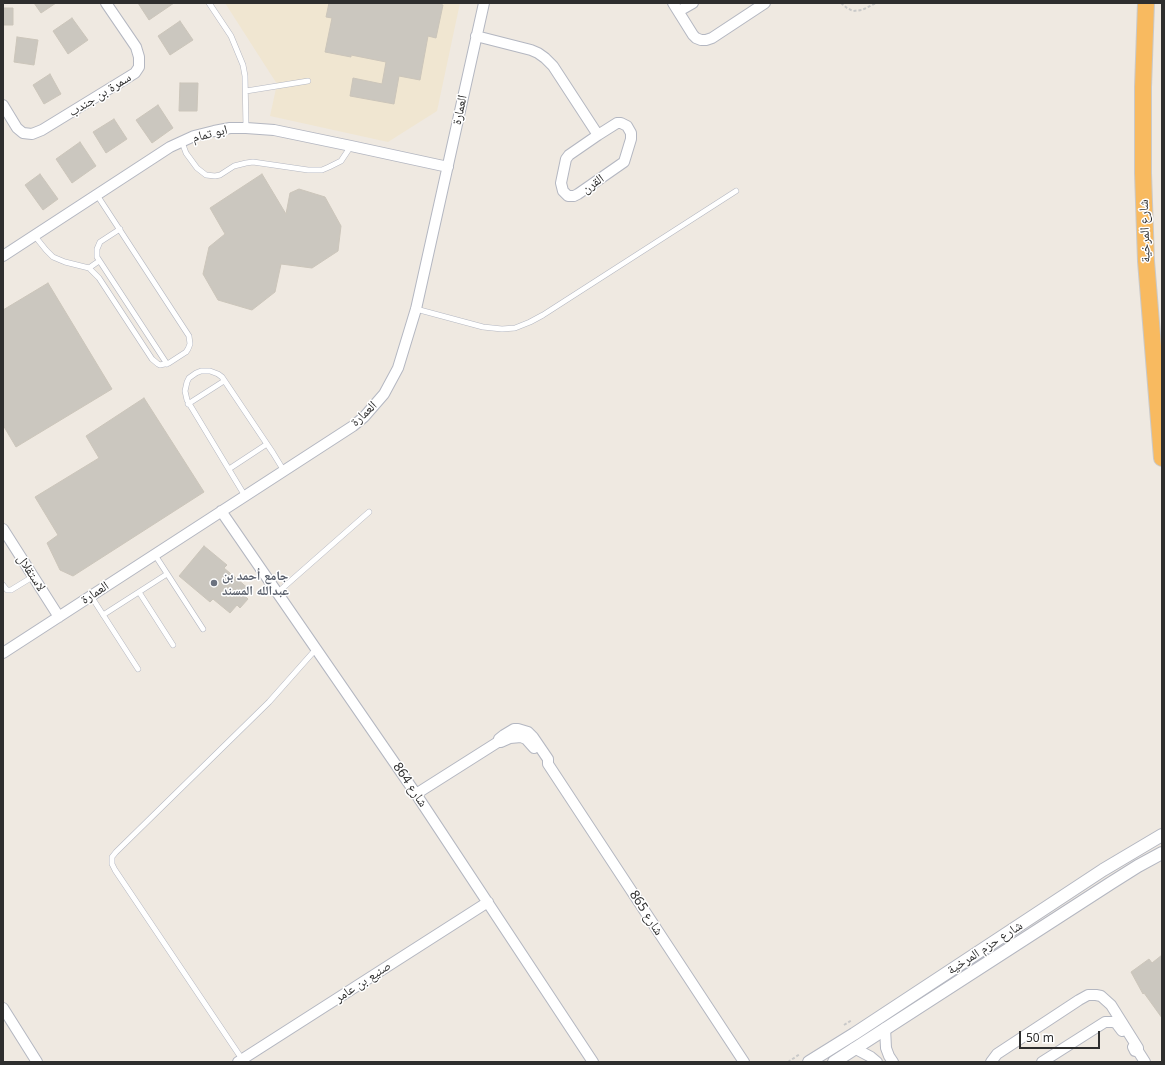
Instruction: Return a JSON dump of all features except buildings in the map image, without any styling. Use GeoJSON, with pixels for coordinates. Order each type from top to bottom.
{"type":"FeatureCollection","features":[{"type":"Feature","properties":{"kind":"highway","name":"شارع المرخية"},"geometry":{"type":"LineString","coordinates":[[1146,3],[1143,87],[1143,174],[1146,261],[1162,458]]}},
{"type":"Feature","properties":{"kind":"street","name":"سمرة بن جندب"},"geometry":{"type":"LineString","coordinates":[[3,105],[17,128],[23,133],[32,134],[42,130],[135,73],[139,67],[139,57],[136,47],[106,3]]}},
{"type":"Feature","properties":{"kind":"street","name":"العمارة"},"geometry":{"type":"LineString","coordinates":[[3,653],[353,426],[364,417],[384,394],[398,368],[416,308],[484,3]]}},
{"type":"Feature","properties":{"kind":"street"},"geometry":{"type":"LineString","coordinates":[[693,3],[676,7],[696,38],[701,40],[712,38],[765,3]]}},
{"type":"Feature","properties":{"kind":"street"},"geometry":{"type":"LineString","coordinates":[[476,36],[531,50],[545,58],[553,66],[598,134]]}},
{"type":"Feature","properties":{"kind":"street","name":"القرن"},"geometry":{"type":"LineString","coordinates":[[617,123],[627,126],[631,133],[631,139],[624,162],[578,194],[568,196],[563,191],[561,183],[566,159],[569,155],[598,134],[617,123]]}},
{"type":"Feature","properties":{"kind":"street","name":"ابو تمام"},"geometry":{"type":"LineString","coordinates":[[3,256],[170,147],[194,136],[214,131],[230,128],[246,128],[285,132],[448,167]]}},
{"type":"Feature","properties":{"kind":"street","name":"شارع 864"},"geometry":{"type":"LineString","coordinates":[[221,511],[416,794],[593,1062]]}},
{"type":"Feature","properties":{"kind":"street","name":"لاستقلال"},"geometry":{"type":"LineString","coordinates":[[3,529],[59,617]]}},
{"type":"Feature","properties":{"kind":"street","name":"شارع 865"},"geometry":{"type":"LineString","coordinates":[[416,794],[498,742],[515,737],[526,739],[534,747],[544,762],[548,764],[744,1062]]}},
{"type":"Feature","properties":{"kind":"street","name":"شارع حزم المرخية"},"geometry":{"type":"LineString","coordinates":[[809,1062],[861,1030],[1103,870],[1162,835]]}},
{"type":"Feature","properties":{"kind":"street","name":"شارع حزم المرخية"},"geometry":{"type":"LineString","coordinates":[[834,1062],[1104,887],[1162,853]]}},
{"type":"Feature","properties":{"kind":"street","name":"صنيع بن عامر"},"geometry":{"type":"LineString","coordinates":[[240,1061],[488,902]]}},
{"type":"Feature","properties":{"kind":"street"},"geometry":{"type":"LineString","coordinates":[[990,1062],[997,1054],[1088,995],[1101,996],[1111,1005],[1145,1062]]}},
{"type":"Feature","properties":{"kind":"street"},"geometry":{"type":"LineString","coordinates":[[1105,1022],[1107,1011],[1106,1000]]}},
{"type":"Feature","properties":{"kind":"street"},"geometry":{"type":"LineString","coordinates":[[3,1008],[37,1062]]}},
{"type":"Feature","properties":{"kind":"street"},"geometry":{"type":"LineString","coordinates":[[1042,1062],[1105,1022],[1116,1023],[1136,1051],[1138,1051]]}},
{"type":"Feature","properties":{"kind":"street"},"geometry":{"type":"LineString","coordinates":[[886,1028],[886,1048],[893,1062]]}},
{"type":"Feature","properties":{"kind":"street"},"geometry":{"type":"LineString","coordinates":[[854,1048],[871,1057],[876,1062]]}},
{"type":"Feature","properties":{"kind":"lane"},"geometry":{"type":"LineString","coordinates":[[209,3],[231,36],[243,65],[246,91],[246,128]]}},
{"type":"Feature","properties":{"kind":"lane"},"geometry":{"type":"LineString","coordinates":[[246,91],[308,80]]}},
{"type":"Feature","properties":{"kind":"lane"},"geometry":{"type":"LineString","coordinates":[[182,142],[186,153],[197,168],[206,175],[215,176],[220,176],[234,166],[253,162],[308,170],[322,170],[341,161],[351,146]]}},
{"type":"Feature","properties":{"kind":"lane"},"geometry":{"type":"LineString","coordinates":[[416,308],[483,327],[502,329],[515,328],[543,315],[736,191]]}},
{"type":"Feature","properties":{"kind":"lane"},"geometry":{"type":"LineString","coordinates":[[34,236],[53,257],[65,262],[89,268],[99,278],[152,359],[158,364],[167,364],[186,352],[190,344],[189,336],[97,195]]}},
{"type":"Feature","properties":{"kind":"lane"},"geometry":{"type":"LineString","coordinates":[[120,229],[103,240],[99,244],[96,253],[99,261],[167,364]]}},
{"type":"Feature","properties":{"kind":"lane"},"geometry":{"type":"LineString","coordinates":[[89,268],[99,261]]}},
{"type":"Feature","properties":{"kind":"lane"},"geometry":{"type":"LineString","coordinates":[[246,496],[188,404],[185,396],[185,387],[189,378],[193,375],[201,371],[210,371],[218,374],[284,471]]}},
{"type":"Feature","properties":{"kind":"lane"},"geometry":{"type":"LineString","coordinates":[[188,404],[224,381]]}},
{"type":"Feature","properties":{"kind":"lane"},"geometry":{"type":"LineString","coordinates":[[229,468],[267,444]]}},
{"type":"Feature","properties":{"kind":"lane"},"geometry":{"type":"LineString","coordinates":[[277,592],[369,512]]}},
{"type":"Feature","properties":{"kind":"lane"},"geometry":{"type":"LineString","coordinates":[[154,555],[203,629]]}},
{"type":"Feature","properties":{"kind":"lane"},"geometry":{"type":"LineString","coordinates":[[103,615],[167,574]]}},
{"type":"Feature","properties":{"kind":"lane"},"geometry":{"type":"LineString","coordinates":[[3,585],[7,590],[11,590],[34,576]]}},
{"type":"Feature","properties":{"kind":"lane"},"geometry":{"type":"LineString","coordinates":[[139,592],[173,645]]}},
{"type":"Feature","properties":{"kind":"lane"},"geometry":{"type":"LineString","coordinates":[[91,596],[138,669]]}},
{"type":"Feature","properties":{"kind":"lane"},"geometry":{"type":"LineString","coordinates":[[240,1061],[115,870],[112,864],[112,857],[269,702],[316,649]]}},
{"type":"Feature","properties":{"kind":"path"},"geometry":{"type":"LineString","coordinates":[[841,3],[853,11],[862,10],[876,3]]}},
{"type":"Feature","properties":{"kind":"shaded area"},"geometry":{"type":"Polygon","coordinates":[[[225,3],[460,3],[437,111],[388,142],[270,116],[277,84],[225,3]]]}},
{"type":"Feature","properties":{"kind":"place","name":"جامع أحمد بن عبدالله المسند"},"geometry":{"type":"Point","coordinates":[214,583]}}]}
